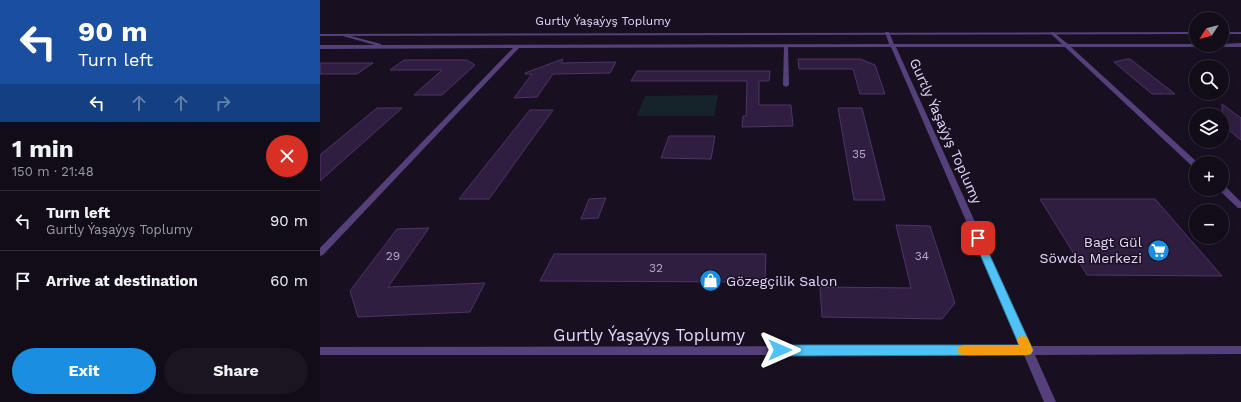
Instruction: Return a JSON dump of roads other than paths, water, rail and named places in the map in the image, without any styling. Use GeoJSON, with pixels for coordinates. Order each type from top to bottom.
{"type":"FeatureCollection","features":[{"type":"Feature","properties":{"kind":"street","name":"Gurtly Ýaşaýyş Toplumy"},"geometry":{"type":"LineString","coordinates":[[887,33],[1050,402]]}},
{"type":"Feature","properties":{"kind":"street"},"geometry":{"type":"LineString","coordinates":[[1053,33],[1189,158]]}},
{"type":"Feature","properties":{"kind":"street","name":"Gurtly Ýaşaýyş Toplumy"},"geometry":{"type":"LineString","coordinates":[[320,35],[1189,33]]}},
{"type":"Feature","properties":{"kind":"street"},"geometry":{"type":"LineString","coordinates":[[1229,33],[1241,33]]}},
{"type":"Feature","properties":{"kind":"street"},"geometry":{"type":"LineString","coordinates":[[346,34],[388,47]]}},
{"type":"Feature","properties":{"kind":"street"},"geometry":{"type":"LineString","coordinates":[[320,47],[786,47],[1066,44],[1241,45]]}},
{"type":"Feature","properties":{"kind":"street"},"geometry":{"type":"LineString","coordinates":[[320,253],[517,47]]}},
{"type":"Feature","properties":{"kind":"street"},"geometry":{"type":"LineString","coordinates":[[1229,195],[1241,206]]}},
{"type":"Feature","properties":{"kind":"street","name":"Gurtly Ýaşaýyş Toplumy"},"geometry":{"type":"LineString","coordinates":[[320,351],[1241,350]]}},
{"type":"Feature","properties":{"kind":"lane"},"geometry":{"type":"LineString","coordinates":[[786,47],[786,85]]}},
{"type":"Feature","properties":{"kind":"place","name":"Bagt Gül Söwda Merkezi"},"geometry":{"type":"Point","coordinates":[1158,250]}},
{"type":"Feature","properties":{"kind":"place","name":"Gözegçilik Salon"},"geometry":{"type":"Point","coordinates":[710,281]}}]}
